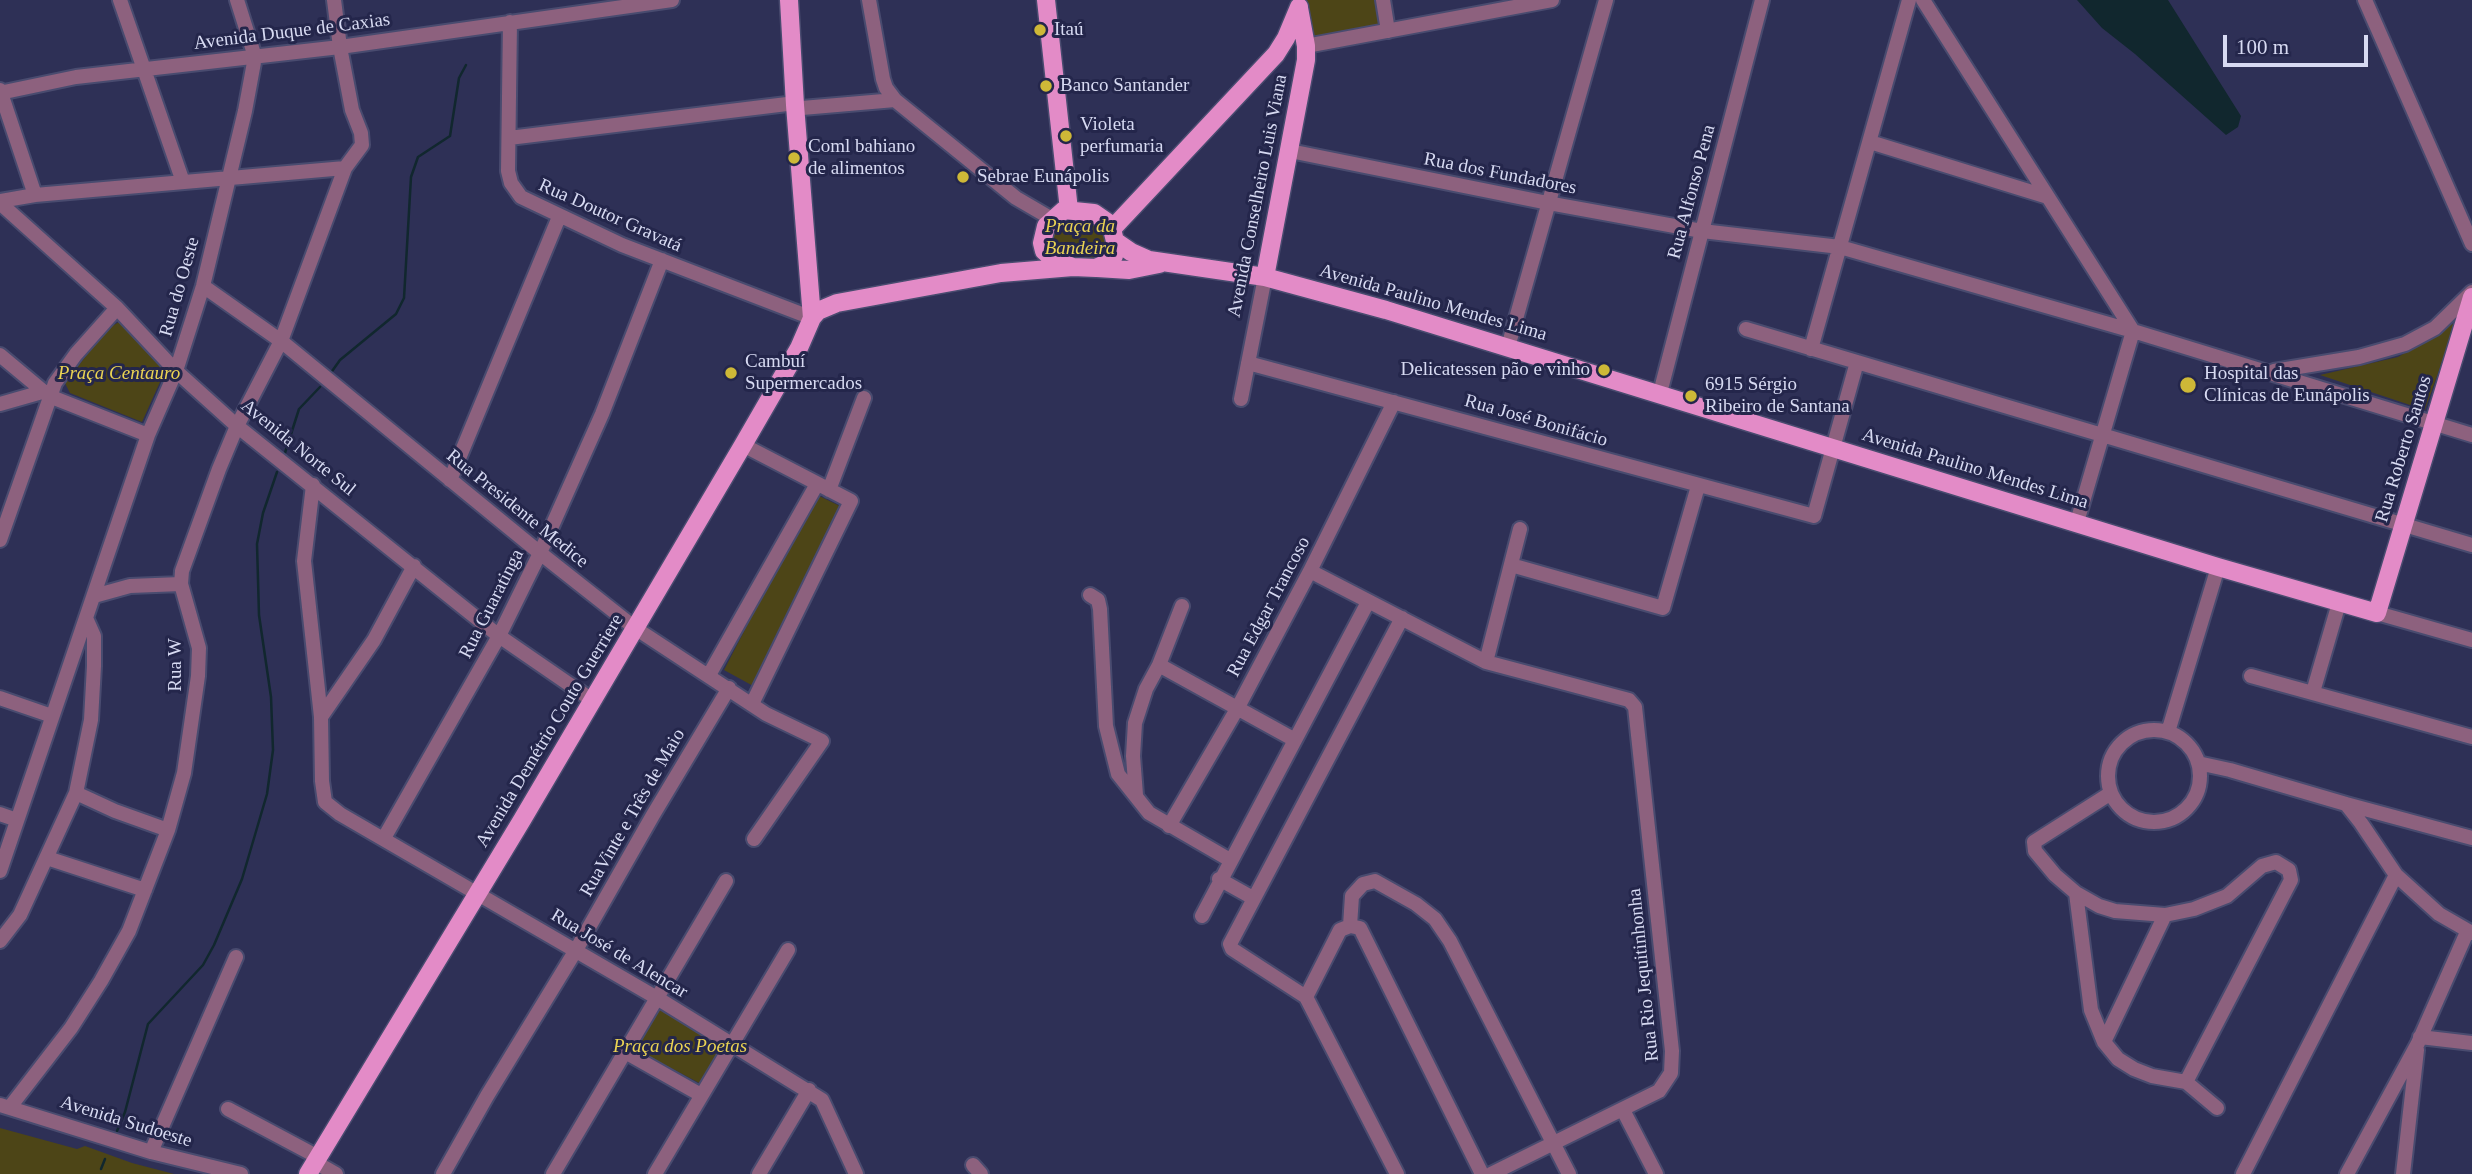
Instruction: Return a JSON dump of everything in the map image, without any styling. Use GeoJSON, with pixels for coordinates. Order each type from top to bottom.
{"type":"FeatureCollection","features":[{"type":"Feature","properties":{"kind":"main road"},"geometry":{"type":"LineString","coordinates":[[789,0],[812,318]]}},
{"type":"Feature","properties":{"kind":"main road"},"geometry":{"type":"LineString","coordinates":[[1046,0],[1069,210]]}},
{"type":"Feature","properties":{"kind":"main road"},"geometry":{"type":"LineString","coordinates":[[1096,268],[1111,260],[1115,249],[1114,235],[1276,54],[1286,38],[1299,4]]}},
{"type":"Feature","properties":{"kind":"main road","name":"Avenida Conselheiro Luis Viana"},"geometry":{"type":"LineString","coordinates":[[1265,277],[1306,60],[1299,4]]}},
{"type":"Feature","properties":{"kind":"main road"},"geometry":{"type":"LineString","coordinates":[[1276,54],[1291,47],[1306,46]]}},
{"type":"Feature","properties":{"kind":"main road"},"geometry":{"type":"LineString","coordinates":[[1073,267],[1053,259],[1044,251],[1044,233],[1052,219],[1064,210],[1094,213],[1107,222],[1114,235],[1138,256],[1162,263]]}},
{"type":"Feature","properties":{"kind":"main road"},"geometry":{"type":"LineString","coordinates":[[1001,273],[1028,263],[1044,251]]}},
{"type":"Feature","properties":{"kind":"main road"},"geometry":{"type":"LineString","coordinates":[[812,318],[818,311],[837,303],[1001,273],[1073,267],[1129,270],[1162,263]]}},
{"type":"Feature","properties":{"kind":"main road","name":"Avenida Paulino Mendes Lima"},"geometry":{"type":"LineString","coordinates":[[1162,263],[1265,277],[1386,310],[2377,614]]}},
{"type":"Feature","properties":{"kind":"main road","name":"Rua Roberto Santos"},"geometry":{"type":"LineString","coordinates":[[2377,614],[2472,294]]}},
{"type":"Feature","properties":{"kind":"main road","name":"Avenida Demétrio Couto Guerriere"},"geometry":{"type":"LineString","coordinates":[[314,1164],[478,894],[743,446],[799,348],[812,318]]}},
{"type":"Feature","properties":{"kind":"street"},"geometry":{"type":"LineString","coordinates":[[120,0],[183,182]]}},
{"type":"Feature","properties":{"kind":"street","name":"Rua do Oeste"},"geometry":{"type":"LineString","coordinates":[[0,871],[148,435],[176,371],[203,286],[245,111],[255,57],[237,0]]}},
{"type":"Feature","properties":{"kind":"street"},"geometry":{"type":"LineString","coordinates":[[94,596],[130,586],[181,584],[182,571],[237,426],[281,341],[345,168],[359,151],[362,142],[352,110],[334,0]]}},
{"type":"Feature","properties":{"kind":"street","name":"Avenida Duque de Caxias"},"geometry":{"type":"LineString","coordinates":[[0,92],[76,77],[340,47],[672,0]]}},
{"type":"Feature","properties":{"kind":"street"},"geometry":{"type":"LineString","coordinates":[[869,0],[883,79],[895,100],[1016,198],[1052,219]]}},
{"type":"Feature","properties":{"kind":"street"},"geometry":{"type":"LineString","coordinates":[[1383,0],[1388,31]]}},
{"type":"Feature","properties":{"kind":"street"},"geometry":{"type":"LineString","coordinates":[[1306,46],[1388,31],[1481,7],[1552,0]]}},
{"type":"Feature","properties":{"kind":"street"},"geometry":{"type":"LineString","coordinates":[[1508,347],[1606,0]]}},
{"type":"Feature","properties":{"kind":"street","name":"Rua Alfonso Pena"},"geometry":{"type":"LineString","coordinates":[[1660,393],[1762,0]]}},
{"type":"Feature","properties":{"kind":"street"},"geometry":{"type":"LineString","coordinates":[[1811,348],[1909,0]]}},
{"type":"Feature","properties":{"kind":"street"},"geometry":{"type":"LineString","coordinates":[[1923,0],[2133,331],[2077,522]]}},
{"type":"Feature","properties":{"kind":"street"},"geometry":{"type":"LineString","coordinates":[[2365,0],[2472,244]]}},
{"type":"Feature","properties":{"kind":"street","name":"Rua Doutor Gravatá"},"geometry":{"type":"LineString","coordinates":[[510,22],[508,171],[515,190],[533,205],[559,217],[812,318]]}},
{"type":"Feature","properties":{"kind":"street"},"geometry":{"type":"LineString","coordinates":[[0,92],[35,195]]}},
{"type":"Feature","properties":{"kind":"street"},"geometry":{"type":"LineString","coordinates":[[509,138],[787,104],[802,108],[895,100]]}},
{"type":"Feature","properties":{"kind":"street"},"geometry":{"type":"LineString","coordinates":[[1870,142],[2048,197]]}},
{"type":"Feature","properties":{"kind":"street","name":"Rua dos Fundadores"},"geometry":{"type":"LineString","coordinates":[[1290,151],[1702,231],[1840,247],[2133,331],[2472,435]]}},
{"type":"Feature","properties":{"kind":"street"},"geometry":{"type":"LineString","coordinates":[[0,202],[35,195],[345,168]]}},
{"type":"Feature","properties":{"kind":"street","name":"Avenida Norte Sul"},"geometry":{"type":"LineString","coordinates":[[0,202],[117,308],[176,371],[237,426],[499,636],[592,700]]}},
{"type":"Feature","properties":{"kind":"street"},"geometry":{"type":"LineString","coordinates":[[450,480],[559,217]]}},
{"type":"Feature","properties":{"kind":"street","name":"Rua Guaratinga"},"geometry":{"type":"LineString","coordinates":[[384,838],[499,636],[540,553],[602,414],[663,260]]}},
{"type":"Feature","properties":{"kind":"street","name":"Avenida Conselheiro Luis Viana"},"geometry":{"type":"LineString","coordinates":[[1241,399],[1265,277]]}},
{"type":"Feature","properties":{"kind":"street","name":"Rua Presidente Medice"},"geometry":{"type":"LineString","coordinates":[[203,286],[281,341],[635,628],[766,714],[822,741],[754,839]]}},
{"type":"Feature","properties":{"kind":"street"},"geometry":{"type":"LineString","coordinates":[[2269,372],[2360,357],[2405,344],[2435,328],[2472,294]]}},
{"type":"Feature","properties":{"kind":"street"},"geometry":{"type":"LineString","coordinates":[[0,540],[46,394],[117,308]]}},
{"type":"Feature","properties":{"kind":"street"},"geometry":{"type":"LineString","coordinates":[[1746,329],[2472,545]]}},
{"type":"Feature","properties":{"kind":"street"},"geometry":{"type":"LineString","coordinates":[[0,355],[46,394],[148,435]]}},
{"type":"Feature","properties":{"kind":"street"},"geometry":{"type":"LineString","coordinates":[[1833,448],[1857,362]]}},
{"type":"Feature","properties":{"kind":"street","name":"Rua José Bonifácio"},"geometry":{"type":"LineString","coordinates":[[1248,363],[1814,516],[1833,448]]}},
{"type":"Feature","properties":{"kind":"street"},"geometry":{"type":"LineString","coordinates":[[0,404],[46,394]]}},
{"type":"Feature","properties":{"kind":"street"},"geometry":{"type":"LineString","coordinates":[[709,675],[823,487],[864,398]]}},
{"type":"Feature","properties":{"kind":"street","name":"Rua Edgar Trancoso"},"geometry":{"type":"LineString","coordinates":[[1170,826],[1237,709],[1310,571],[1394,402]]}},
{"type":"Feature","properties":{"kind":"street"},"geometry":{"type":"LineString","coordinates":[[743,446],[851,501],[752,704]]}},
{"type":"Feature","properties":{"kind":"street"},"geometry":{"type":"LineString","coordinates":[[313,485],[304,561],[321,717]]}},
{"type":"Feature","properties":{"kind":"street"},"geometry":{"type":"LineString","coordinates":[[1511,565],[1663,608],[1698,486]]}},
{"type":"Feature","properties":{"kind":"street"},"geometry":{"type":"LineString","coordinates":[[1310,571],[1486,662],[1520,529]]}},
{"type":"Feature","properties":{"kind":"street"},"geometry":{"type":"LineString","coordinates":[[321,717],[374,640],[414,566]]}},
{"type":"Feature","properties":{"kind":"street"},"geometry":{"type":"LineString","coordinates":[[2168,732],[2218,567]]}},
{"type":"Feature","properties":{"kind":"street","name":"Rua W"},"geometry":{"type":"LineString","coordinates":[[5,1106],[71,1028],[101,981],[129,931],[168,830],[184,773],[198,676],[199,648],[181,584]]}},
{"type":"Feature","properties":{"kind":"street"},"geometry":{"type":"LineString","coordinates":[[1090,595],[1098,600],[1100,609],[1104,699],[1110,746],[1118,774],[1149,813],[1230,860]]}},
{"type":"Feature","properties":{"kind":"street"},"geometry":{"type":"LineString","coordinates":[[1202,916],[1368,602]]}},
{"type":"Feature","properties":{"kind":"street"},"geometry":{"type":"LineString","coordinates":[[2314,692],[2339,603]]}},
{"type":"Feature","properties":{"kind":"street"},"geometry":{"type":"LineString","coordinates":[[1136,795],[1133,756],[1135,723],[1146,689],[1159,665],[1182,606]]}},
{"type":"Feature","properties":{"kind":"street","name":"Avenida Paulino Mendes Lima"},"geometry":{"type":"LineString","coordinates":[[2377,614],[2472,640]]}},
{"type":"Feature","properties":{"kind":"street"},"geometry":{"type":"LineString","coordinates":[[0,940],[20,915],[76,793],[92,706],[94,636],[86,618]]}},
{"type":"Feature","properties":{"kind":"street"},"geometry":{"type":"LineString","coordinates":[[1397,1174],[1306,997],[1230,947],[1230,941],[1402,618]]}},
{"type":"Feature","properties":{"kind":"street","name":"Rua Rio Jequitinhonha"},"geometry":{"type":"LineString","coordinates":[[1486,662],[1629,701],[1635,707],[1674,1062],[1666,1083],[1659,1091],[1491,1174]]}},
{"type":"Feature","properties":{"kind":"street"},"geometry":{"type":"LineString","coordinates":[[1159,665],[1295,740]]}},
{"type":"Feature","properties":{"kind":"street"},"geometry":{"type":"LineString","coordinates":[[2251,676],[2472,737]]}},
{"type":"Feature","properties":{"kind":"street","name":"RuaVinte e Três de Maio"},"geometry":{"type":"LineString","coordinates":[[443,1174],[729,688]]}},
{"type":"Feature","properties":{"kind":"street"},"geometry":{"type":"LineString","coordinates":[[0,698],[52,716]]}},
{"type":"Feature","properties":{"kind":"street","name":"Rua José de Alencar"},"geometry":{"type":"LineString","coordinates":[[321,717],[325,802],[808,1090],[822,1100],[856,1174]]}},
{"type":"Feature","properties":{"kind":"street"},"geometry":{"type":"LineString","coordinates":[[2141,732],[2168,732],[2184,741],[2198,763],[2199,784],[2196,795],[2181,814],[2170,819],[2147,822],[2135,818],[2117,803],[2111,793],[2108,774],[2113,756],[2124,741],[2141,732]]}},
{"type":"Feature","properties":{"kind":"street"},"geometry":{"type":"LineString","coordinates":[[2198,763],[2472,838]]}},
{"type":"Feature","properties":{"kind":"street"},"geometry":{"type":"LineString","coordinates":[[76,793],[115,811],[168,830]]}},
{"type":"Feature","properties":{"kind":"street"},"geometry":{"type":"LineString","coordinates":[[2111,793],[2034,842],[2034,847],[2055,875],[2076,893],[2099,906],[2115,911],[2165,915],[2210,904],[2227,896],[2256,871],[2276,862],[2288,870],[2291,880],[2186,1083]]}},
{"type":"Feature","properties":{"kind":"street"},"geometry":{"type":"LineString","coordinates":[[2346,804],[2396,875],[2425,903],[2470,933],[2419,1040],[2347,1174]]}},
{"type":"Feature","properties":{"kind":"street"},"geometry":{"type":"LineString","coordinates":[[0,814],[17,820]]}},
{"type":"Feature","properties":{"kind":"street"},"geometry":{"type":"LineString","coordinates":[[2434,828],[2472,849]]}},
{"type":"Feature","properties":{"kind":"street"},"geometry":{"type":"LineString","coordinates":[[47,858],[145,890]]}},
{"type":"Feature","properties":{"kind":"street"},"geometry":{"type":"LineString","coordinates":[[2244,1174],[2396,875]]}},
{"type":"Feature","properties":{"kind":"street"},"geometry":{"type":"LineString","coordinates":[[1219,880],[1253,898]]}},
{"type":"Feature","properties":{"kind":"street"},"geometry":{"type":"LineString","coordinates":[[553,1174],[726,881]]}},
{"type":"Feature","properties":{"kind":"street"},"geometry":{"type":"LineString","coordinates":[[1350,926],[1352,896],[1363,884],[1375,881],[1416,904],[1435,919],[1450,941],[1569,1174]]}},
{"type":"Feature","properties":{"kind":"street"},"geometry":{"type":"LineString","coordinates":[[2076,893],[2091,1010],[2104,1042],[2118,1059],[2134,1069],[2186,1083],[2217,1108]]}},
{"type":"Feature","properties":{"kind":"street"},"geometry":{"type":"LineString","coordinates":[[2104,1042],[2165,915]]}},
{"type":"Feature","properties":{"kind":"street"},"geometry":{"type":"LineString","coordinates":[[1306,997],[1340,930],[1350,926],[1360,928],[1482,1174]]}},
{"type":"Feature","properties":{"kind":"street"},"geometry":{"type":"LineString","coordinates":[[655,1174],[788,950]]}},
{"type":"Feature","properties":{"kind":"street"},"geometry":{"type":"LineString","coordinates":[[151,1152],[236,957]]}},
{"type":"Feature","properties":{"kind":"street"},"geometry":{"type":"LineString","coordinates":[[2419,1040],[2472,1043]]}},
{"type":"Feature","properties":{"kind":"street"},"geometry":{"type":"LineString","coordinates":[[2403,1174],[2419,1040]]}},
{"type":"Feature","properties":{"kind":"street"},"geometry":{"type":"LineString","coordinates":[[625,1052],[701,1095]]}},
{"type":"Feature","properties":{"kind":"street"},"geometry":{"type":"LineString","coordinates":[[760,1174],[808,1090]]}},
{"type":"Feature","properties":{"kind":"street","name":"Avenida Sudoeste"},"geometry":{"type":"LineString","coordinates":[[5,1106],[151,1152],[241,1174]]}},
{"type":"Feature","properties":{"kind":"street"},"geometry":{"type":"LineString","coordinates":[[228,1109],[314,1164],[336,1174]]}},
{"type":"Feature","properties":{"kind":"street"},"geometry":{"type":"LineString","coordinates":[[1623,1110],[1656,1174]]}},
{"type":"Feature","properties":{"kind":"green space"},"geometry":{"type":"Polygon","coordinates":[[[1305,0],[1377,0],[1381,27],[1312,37],[1305,0]]]}},
{"type":"Feature","properties":{"kind":"green space","name":"Praça da Bandeira"},"geometry":{"type":"Polygon","coordinates":[[[1089,215],[1107,231],[1105,257],[1093,263],[1069,259],[1051,249],[1049,230],[1055,221],[1089,215]]]}},
{"type":"Feature","properties":{"kind":"green space","name":"Praça Centauro"},"geometry":{"type":"Polygon","coordinates":[[[119,322],[165,371],[142,422],[70,393],[65,383],[107,329],[119,322]]]}},
{"type":"Feature","properties":{"kind":"green space"},"geometry":{"type":"Polygon","coordinates":[[[2456,322],[2425,410],[2320,375],[2398,357],[2456,322]]]}},
{"type":"Feature","properties":{"kind":"green space"},"geometry":{"type":"Polygon","coordinates":[[[815,494],[844,508],[755,687],[724,670],[815,494]]]}},
{"type":"Feature","properties":{"kind":"green space","name":"Praça dos Poetas"},"geometry":{"type":"Polygon","coordinates":[[[658,1009],[724,1045],[703,1085],[637,1050],[658,1009]]]}},
{"type":"Feature","properties":{"kind":"green space"},"geometry":{"type":"Polygon","coordinates":[[[0,1128],[77,1149],[85,1146],[132,1163],[174,1174],[0,1174],[0,1128]]]}},
{"type":"Feature","properties":{"kind":"water"},"geometry":{"type":"Polygon","coordinates":[[[2077,0],[2168,0],[2241,116],[2238,127],[2226,135],[2102,28],[2077,0]]]}},
{"type":"Feature","properties":{"kind":"waterway"},"geometry":{"type":"LineString","coordinates":[[330,374],[340,360],[396,314],[404,298],[411,177],[418,157],[450,136],[459,78],[466,65]]}},
{"type":"Feature","properties":{"kind":"waterway"},"geometry":{"type":"LineString","coordinates":[[284,456],[299,409],[320,387]]}},
{"type":"Feature","properties":{"kind":"waterway"},"geometry":{"type":"LineString","coordinates":[[117,1131],[125,1112],[148,1024],[203,965],[214,945],[242,879],[267,794],[273,750],[271,697],[259,615],[257,544],[263,513],[277,472]]}},
{"type":"Feature","properties":{"kind":"waterway"},"geometry":{"type":"LineString","coordinates":[[101,1169],[105,1159]]}},
{"type":"Feature","properties":{"kind":"place","name":"Itaú"},"geometry":{"type":"Point","coordinates":[1040,30]}},
{"type":"Feature","properties":{"kind":"place","name":"Banco Santander"},"geometry":{"type":"Point","coordinates":[1046,86]}},
{"type":"Feature","properties":{"kind":"place","name":"Violeta perfumaria"},"geometry":{"type":"Point","coordinates":[1066,136]}},
{"type":"Feature","properties":{"kind":"place","name":"Coml bahiano de alimentos"},"geometry":{"type":"Point","coordinates":[794,158]}},
{"type":"Feature","properties":{"kind":"place","name":"Sebrae Eunápolis"},"geometry":{"type":"Point","coordinates":[963,177]}},
{"type":"Feature","properties":{"kind":"place","name":"Delicatessen pão e vinho"},"geometry":{"type":"Point","coordinates":[1604,370]}},
{"type":"Feature","properties":{"kind":"place","name":"Cambuí Supermercados"},"geometry":{"type":"Point","coordinates":[731,373]}},
{"type":"Feature","properties":{"kind":"place","name":"Hospital das Clínicas de Eunápolis"},"geometry":{"type":"Point","coordinates":[2188,385]}},
{"type":"Feature","properties":{"kind":"place","name":"6915 Sérgio Ribeiro de Santana"},"geometry":{"type":"Point","coordinates":[1691,396]}}]}
